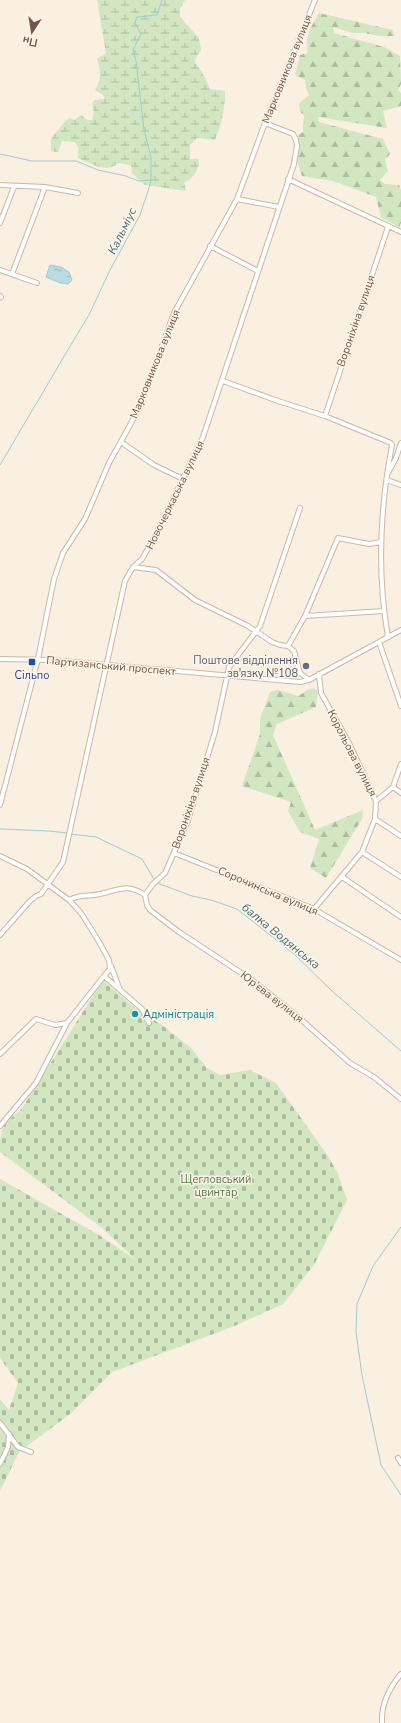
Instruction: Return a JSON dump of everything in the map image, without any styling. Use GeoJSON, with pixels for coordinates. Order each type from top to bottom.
{"type":"FeatureCollection","features":[{"type":"Feature","properties":{"kind":"street","name":"Марковникова вулиця"},"geometry":{"type":"LineString","coordinates":[[0,806],[38,659],[54,579],[63,553],[85,519],[109,463],[140,407],[174,313],[237,199],[265,123],[315,0]]}},
{"type":"Feature","properties":{"kind":"street","name":"Новочеркаська вулиця"},"geometry":{"type":"LineString","coordinates":[[0,935],[30,901],[41,894],[63,862],[125,581],[133,567],[142,559],[182,480],[203,437],[223,381],[295,158],[296,140],[293,134],[265,123]]}},
{"type":"Feature","properties":{"kind":"street"},"geometry":{"type":"LineString","coordinates":[[288,179],[401,232]]}},
{"type":"Feature","properties":{"kind":"street"},"geometry":{"type":"LineString","coordinates":[[0,185],[14,187],[45,187],[78,193]]}},
{"type":"Feature","properties":{"kind":"street"},"geometry":{"type":"LineString","coordinates":[[0,223],[14,187]]}},
{"type":"Feature","properties":{"kind":"street"},"geometry":{"type":"LineString","coordinates":[[12,274],[45,187]]}},
{"type":"Feature","properties":{"kind":"street"},"geometry":{"type":"LineString","coordinates":[[237,199],[279,207]]}},
{"type":"Feature","properties":{"kind":"street","name":"Вороніхіна вулиця"},"geometry":{"type":"LineString","coordinates":[[325,416],[388,227]]}},
{"type":"Feature","properties":{"kind":"street"},"geometry":{"type":"LineString","coordinates":[[210,246],[258,271]]}},
{"type":"Feature","properties":{"kind":"street"},"geometry":{"type":"LineString","coordinates":[[0,270],[37,283]]}},
{"type":"Feature","properties":{"kind":"street"},"geometry":{"type":"LineString","coordinates":[[223,381],[278,402],[325,416],[391,443],[392,445],[386,478],[381,542],[384,611],[388,637]]}},
{"type":"Feature","properties":{"kind":"street"},"geometry":{"type":"LineString","coordinates":[[121,442],[154,465],[182,480]]}},
{"type":"Feature","properties":{"kind":"street"},"geometry":{"type":"LineString","coordinates":[[386,478],[401,446]]}},
{"type":"Feature","properties":{"kind":"street"},"geometry":{"type":"LineString","coordinates":[[386,478],[401,485]]}},
{"type":"Feature","properties":{"kind":"street","name":"Вороніхіна вулиця"},"geometry":{"type":"LineString","coordinates":[[145,895],[153,884],[165,873],[174,853],[186,823],[212,740],[230,667],[260,626],[300,508]]}},
{"type":"Feature","properties":{"kind":"street"},"geometry":{"type":"LineString","coordinates":[[288,646],[305,616],[338,538],[369,544],[381,542]]}},
{"type":"Feature","properties":{"kind":"street"},"geometry":{"type":"LineString","coordinates":[[133,567],[156,570],[195,600],[248,626],[272,642],[288,646],[294,651],[300,673],[309,680]]}},
{"type":"Feature","properties":{"kind":"street"},"geometry":{"type":"LineString","coordinates":[[305,616],[384,611]]}},
{"type":"Feature","properties":{"kind":"street","name":"Партизанський проспект"},"geometry":{"type":"LineString","coordinates":[[0,659],[38,659],[295,682],[309,680],[401,630]]}},
{"type":"Feature","properties":{"kind":"street"},"geometry":{"type":"LineString","coordinates":[[379,642],[401,706]]}},
{"type":"Feature","properties":{"kind":"street","name":"Корольова вулиця"},"geometry":{"type":"LineString","coordinates":[[314,908],[362,852],[375,819],[376,801],[349,743],[321,694],[319,674]]}},
{"type":"Feature","properties":{"kind":"street"},"geometry":{"type":"LineString","coordinates":[[376,801],[393,787],[401,764]]}},
{"type":"Feature","properties":{"kind":"street"},"geometry":{"type":"LineString","coordinates":[[393,787],[401,792]]}},
{"type":"Feature","properties":{"kind":"street"},"geometry":{"type":"LineString","coordinates":[[375,819],[401,836]]}},
{"type":"Feature","properties":{"kind":"street"},"geometry":{"type":"LineString","coordinates":[[362,852],[401,877]]}},
{"type":"Feature","properties":{"kind":"street","name":"Сорочинська вулиця"},"geometry":{"type":"LineString","coordinates":[[174,853],[314,908],[401,960]]}},
{"type":"Feature","properties":{"kind":"street"},"geometry":{"type":"LineString","coordinates":[[0,856],[27,869],[69,900],[81,913],[109,960],[120,990]]}},
{"type":"Feature","properties":{"kind":"street"},"geometry":{"type":"LineString","coordinates":[[342,877],[401,917]]}},
{"type":"Feature","properties":{"kind":"street"},"geometry":{"type":"LineString","coordinates":[[69,900],[77,895],[100,894],[121,888],[136,890],[145,895]]}},
{"type":"Feature","properties":{"kind":"street","name":"Юр’єва вулиця"},"geometry":{"type":"LineString","coordinates":[[145,895],[147,905],[150,910],[179,932],[252,980],[296,1015],[350,1063],[374,1077],[401,1099]]}},
{"type":"Feature","properties":{"kind":"street"},"geometry":{"type":"LineString","coordinates":[[0,1126],[36,1083],[66,1023],[110,969],[109,960]]}},
{"type":"Feature","properties":{"kind":"street"},"geometry":{"type":"LineString","coordinates":[[104,976],[142,1009],[149,1023]]}},
{"type":"Feature","properties":{"kind":"street"},"geometry":{"type":"LineString","coordinates":[[0,1054],[36,1019],[55,1025],[66,1023]]}},
{"type":"Feature","properties":{"kind":"street"},"geometry":{"type":"LineString","coordinates":[[0,1423],[18,1447],[31,1452]]}},
{"type":"Feature","properties":{"kind":"street"},"geometry":{"type":"LineString","coordinates":[[0,1464],[8,1447],[9,1434]]}},
{"type":"Feature","properties":{"kind":"street"},"geometry":{"type":"LineString","coordinates":[[398,1458],[401,1463]]}},
{"type":"Feature","properties":{"kind":"street"},"geometry":{"type":"LineString","coordinates":[[382,1723],[383,1705],[389,1690],[401,1674]]}},
{"type":"Feature","properties":{"kind":"green space"},"geometry":{"type":"Polygon","coordinates":[[[97,0],[185,0],[180,9],[180,17],[199,38],[201,50],[195,63],[202,72],[210,89],[225,91],[223,116],[215,140],[197,138],[190,145],[190,159],[199,159],[199,163],[195,173],[184,183],[186,191],[145,185],[132,173],[131,165],[118,163],[108,168],[103,168],[78,158],[79,153],[75,142],[62,141],[58,152],[51,151],[52,137],[64,122],[70,118],[74,120],[81,115],[87,120],[92,120],[94,113],[92,104],[94,100],[105,99],[103,95],[95,90],[99,82],[100,74],[97,59],[106,53],[97,0]]]}},
{"type":"Feature","properties":{"kind":"green space"},"geometry":{"type":"Polygon","coordinates":[[[319,13],[393,30],[394,36],[380,36],[364,33],[353,33],[333,27],[334,33],[384,47],[400,56],[401,84],[398,90],[401,93],[401,106],[383,111],[387,128],[318,117],[319,122],[383,139],[390,154],[385,160],[388,171],[380,180],[385,184],[399,185],[401,190],[401,223],[399,227],[381,217],[376,197],[333,181],[302,176],[297,161],[298,135],[303,132],[305,115],[300,112],[299,103],[309,95],[305,80],[295,75],[300,55],[308,53],[308,37],[319,13]]]}},
{"type":"Feature","properties":{"kind":"green space"},"geometry":{"type":"Polygon","coordinates":[[[313,688],[318,690],[316,707],[277,724],[273,735],[315,830],[363,810],[362,819],[326,878],[310,868],[319,839],[300,832],[288,811],[291,802],[242,786],[260,734],[260,719],[270,692],[278,690],[298,696],[313,688]]]}},
{"type":"Feature","properties":{"kind":"green space","name":"Щегловський цвинтар"},"geometry":{"type":"Polygon","coordinates":[[[103,980],[130,1004],[166,1028],[191,1048],[207,1068],[220,1075],[250,1070],[276,1083],[328,1156],[338,1174],[347,1200],[314,1265],[283,1304],[232,1327],[112,1372],[70,1414],[19,1452],[0,1491],[0,1399],[9,1410],[18,1383],[0,1358],[0,1179],[99,1235],[136,1260],[102,1228],[0,1152],[3,1128],[10,1119],[21,1110],[103,980]]]}},
{"type":"Feature","properties":{"kind":"water"},"geometry":{"type":"Polygon","coordinates":[[[50,265],[61,267],[69,272],[72,280],[68,284],[60,283],[46,277],[50,265]]]}},
{"type":"Feature","properties":{"kind":"waterway","name":"Кальміус"},"geometry":{"type":"LineString","coordinates":[[0,465],[89,315],[110,270],[140,215],[151,180],[151,157],[144,130],[136,61],[133,50],[141,34],[135,23],[137,17],[157,15],[162,0]]}},
{"type":"Feature","properties":{"kind":"waterway"},"geometry":{"type":"LineString","coordinates":[[0,154],[32,161],[76,161],[98,170],[126,176],[139,181],[151,180]]}},
{"type":"Feature","properties":{"kind":"waterway","name":"балка Водянська"},"geometry":{"type":"LineString","coordinates":[[0,829],[67,833]]}},
{"type":"Feature","properties":{"kind":"waterway","name":"балка Водянська"},"geometry":{"type":"LineString","coordinates":[[70,834],[96,837],[142,859],[155,881]]}},
{"type":"Feature","properties":{"kind":"waterway","name":"балка Водянська"},"geometry":{"type":"LineString","coordinates":[[157,883],[192,896],[211,900],[237,909],[294,954],[331,990],[401,1051]]}},
{"type":"Feature","properties":{"kind":"waterway"},"geometry":{"type":"LineString","coordinates":[[401,1227],[373,1266],[357,1304],[356,1332],[362,1375],[381,1465],[401,1495]]}},
{"type":"Feature","properties":{"kind":"place","name":"Сільпо"},"geometry":{"type":"Point","coordinates":[32,662]}},
{"type":"Feature","properties":{"kind":"place","name":"Поштове відділення зв'язку №108"},"geometry":{"type":"Point","coordinates":[306,666]}},
{"type":"Feature","properties":{"kind":"place","name":"Адміністрація"},"geometry":{"type":"Point","coordinates":[135,1014]}}]}
